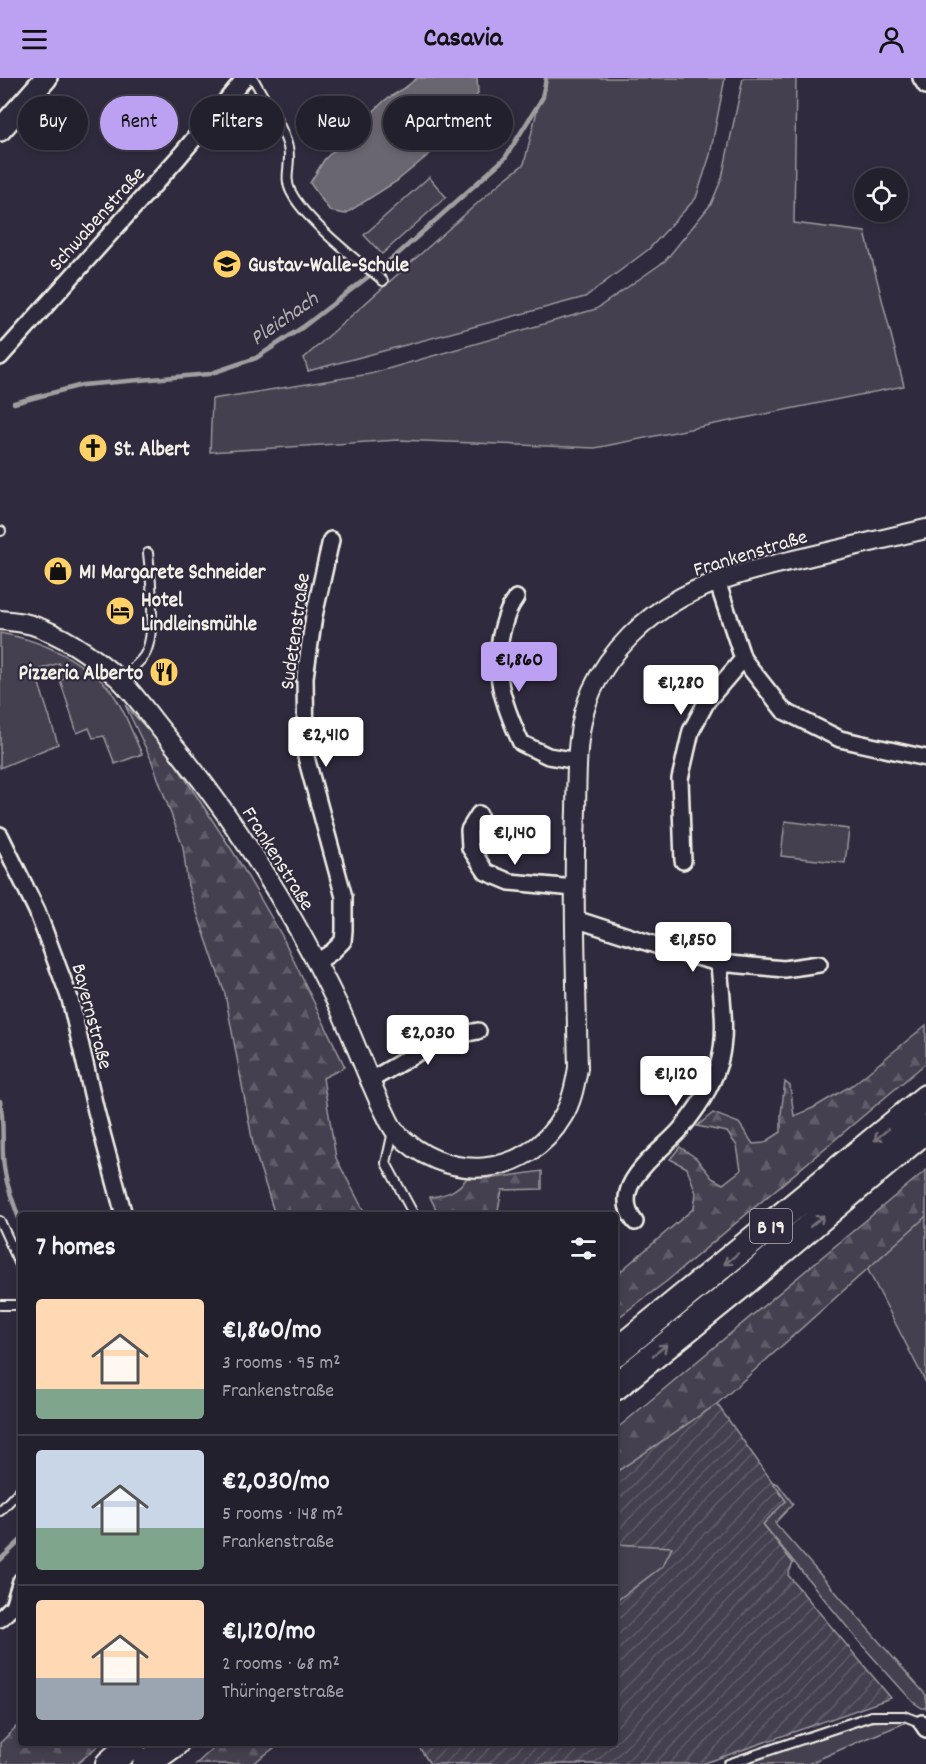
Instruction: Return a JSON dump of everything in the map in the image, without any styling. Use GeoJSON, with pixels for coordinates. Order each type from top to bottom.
{"type":"FeatureCollection","features":[{"type":"Feature","properties":{"kind":"highway","name":"B 19"},"geometry":{"type":"LineString","coordinates":[[618,1351],[926,1098]]}},
{"type":"Feature","properties":{"kind":"highway","name":"B 19"},"geometry":{"type":"LineString","coordinates":[[618,1385],[926,1129]]}},
{"type":"Feature","properties":{"kind":"highway"},"geometry":{"type":"LineString","coordinates":[[109,1764],[130,1746]]}},
{"type":"Feature","properties":{"kind":"highway"},"geometry":{"type":"LineString","coordinates":[[136,1764],[151,1746]]}},
{"type":"Feature","properties":{"kind":"highway"},"geometry":{"type":"LineString","coordinates":[[146,1764],[171,1746]]}},
{"type":"Feature","properties":{"kind":"highway"},"geometry":{"type":"LineString","coordinates":[[169,1764],[184,1746]]}},
{"type":"Feature","properties":{"kind":"main road"},"geometry":{"type":"LineString","coordinates":[[0,130],[46,78]]}},
{"type":"Feature","properties":{"kind":"street","name":"Schwabenstraße"},"geometry":{"type":"LineString","coordinates":[[0,357],[178,158],[245,78]]}},
{"type":"Feature","properties":{"kind":"street"},"geometry":{"type":"LineString","coordinates":[[921,78],[926,86]]}},
{"type":"Feature","properties":{"kind":"street","name":"Frankenstraße"},"geometry":{"type":"LineString","coordinates":[[0,620],[31,625],[64,639],[119,679],[187,760],[234,825],[317,962],[340,1009],[369,1081],[394,1130],[419,1152],[458,1167],[481,1168],[503,1165],[537,1147],[550,1135],[564,1115],[573,1091],[578,1068],[574,888],[578,761],[582,724],[592,691],[608,661],[652,616],[682,597],[717,581],[774,564],[926,530]]}},
{"type":"Feature","properties":{"kind":"street","name":"Sudetenstraße"},"geometry":{"type":"LineString","coordinates":[[317,962],[343,941],[344,930],[344,897],[306,757],[305,677],[314,616],[331,540]]}},
{"type":"Feature","properties":{"kind":"street"},"geometry":{"type":"LineString","coordinates":[[717,581],[743,659],[784,711],[840,739],[926,758]]}},
{"type":"Feature","properties":{"kind":"street"},"geometry":{"type":"LineString","coordinates":[[516,597],[509,608],[500,638],[497,671],[505,707],[521,743],[548,756],[578,761]]}},
{"type":"Feature","properties":{"kind":"street"},"geometry":{"type":"LineString","coordinates":[[683,861],[680,779],[691,731],[707,701],[743,659]]}},
{"type":"Feature","properties":{"kind":"street"},"geometry":{"type":"LineString","coordinates":[[479,814],[469,830],[470,848],[486,872],[510,882],[574,888]]}},
{"type":"Feature","properties":{"kind":"street","name":"Bayernstraße"},"geometry":{"type":"LineString","coordinates":[[0,835],[37,911],[70,999],[96,1112],[123,1212]]}},
{"type":"Feature","properties":{"kind":"street"},"geometry":{"type":"LineString","coordinates":[[575,919],[719,963],[784,969],[819,964]]}},
{"type":"Feature","properties":{"kind":"street"},"geometry":{"type":"LineString","coordinates":[[635,1222],[627,1212],[627,1194],[637,1173],[678,1131],[707,1094],[719,1062],[723,1035],[719,963]]}},
{"type":"Feature","properties":{"kind":"street"},"geometry":{"type":"LineString","coordinates":[[369,1081],[443,1038],[478,1031]]}},
{"type":"Feature","properties":{"kind":"street"},"geometry":{"type":"LineString","coordinates":[[0,1619],[13,1606],[18,1590]]}},
{"type":"Feature","properties":{"kind":"lane"},"geometry":{"type":"LineString","coordinates":[[253,78],[268,108],[281,125],[289,151],[286,180],[292,194],[312,218],[354,258],[380,278]]}},
{"type":"Feature","properties":{"kind":"lane"},"geometry":{"type":"LineString","coordinates":[[119,679],[142,659],[150,645],[152,583],[148,553]]}},
{"type":"Feature","properties":{"kind":"lane"},"geometry":{"type":"LineString","coordinates":[[394,1130],[386,1162],[412,1212]]}},
{"type":"Feature","properties":{"kind":"lane"},"geometry":{"type":"LineString","coordinates":[[0,1221],[18,1260]]}},
{"type":"Feature","properties":{"kind":"lane"},"geometry":{"type":"LineString","coordinates":[[0,1305],[18,1305]]}},
{"type":"Feature","properties":{"kind":"lane"},"geometry":{"type":"LineString","coordinates":[[0,1511],[18,1492]]}},
{"type":"Feature","properties":{"kind":"lane"},"geometry":{"type":"LineString","coordinates":[[728,1764],[871,1716],[904,1716],[925,1724]]}},
{"type":"Feature","properties":{"kind":"green space"},"geometry":{"type":"Polygon","coordinates":[[[545,78],[725,78],[710,155],[696,198],[649,249],[585,297],[308,371],[304,358],[524,164],[545,78]]]}},
{"type":"Feature","properties":{"kind":"green space"},"geometry":{"type":"Polygon","coordinates":[[[743,78],[796,78],[794,223],[865,232],[904,386],[595,448],[398,440],[210,452],[212,399],[370,374],[596,309],[665,261],[711,204],[722,178],[743,78]]]}},
{"type":"Feature","properties":{"kind":"green space"},"geometry":{"type":"Polygon","coordinates":[[[429,177],[446,197],[382,254],[364,235],[429,177]]]}},
{"type":"Feature","properties":{"kind":"green space"},"geometry":{"type":"Polygon","coordinates":[[[0,633],[37,642],[59,652],[103,682],[122,709],[142,754],[115,764],[104,736],[93,738],[89,728],[77,733],[60,680],[64,678],[59,663],[35,671],[58,744],[0,768],[0,633]]]}},
{"type":"Feature","properties":{"kind":"green space"},"geometry":{"type":"Polygon","coordinates":[[[125,705],[166,749],[237,858],[282,936],[345,1067],[323,1078],[336,1158],[364,1212],[274,1212],[254,1149],[225,994],[188,886],[183,847],[151,759],[125,705]]]}},
{"type":"Feature","properties":{"kind":"green space"},"geometry":{"type":"Polygon","coordinates":[[[785,821],[849,829],[845,863],[781,856],[785,821]]]}},
{"type":"Feature","properties":{"kind":"green space"},"geometry":{"type":"Polygon","coordinates":[[[926,1025],[926,1063],[667,1281],[618,1318],[618,1273],[694,1208],[696,1193],[687,1168],[670,1159],[680,1147],[696,1158],[712,1178],[723,1184],[741,1170],[737,1146],[727,1132],[697,1126],[713,1113],[739,1123],[753,1144],[764,1143],[781,1132],[785,1082],[790,1086],[794,1116],[813,1108],[854,1084],[926,1025]]]}},
{"type":"Feature","properties":{"kind":"green space"},"geometry":{"type":"Polygon","coordinates":[[[926,1170],[926,1216],[717,1404],[618,1471],[618,1427],[926,1170]]]}},
{"type":"Feature","properties":{"kind":"green space"},"geometry":{"type":"Polygon","coordinates":[[[542,1171],[542,1189],[502,1190],[498,1212],[438,1212],[430,1197],[451,1192],[467,1178],[494,1178],[542,1171]]]}},
{"type":"Feature","properties":{"kind":"green space"},"geometry":{"type":"Polygon","coordinates":[[[926,1216],[926,1383],[867,1268],[926,1216]]]}},
{"type":"Feature","properties":{"kind":"green space"},"geometry":{"type":"Polygon","coordinates":[[[717,1404],[786,1501],[763,1524],[793,1563],[788,1575],[891,1698],[702,1764],[430,1764],[420,1746],[618,1746],[618,1600],[663,1566],[672,1547],[618,1544],[618,1471],[717,1404]]]}},
{"type":"Feature","properties":{"kind":"green space"},"geometry":{"type":"Polygon","coordinates":[[[772,1482],[778,1484],[793,1504],[775,1523],[926,1695],[926,1708],[913,1702],[861,1644],[763,1524],[785,1501],[772,1482]]]}},
{"type":"Feature","properties":{"kind":"green space"},"geometry":{"type":"Polygon","coordinates":[[[618,1544],[673,1546],[663,1566],[618,1600],[618,1544]]]}},
{"type":"Feature","properties":{"kind":"green space"},"geometry":{"type":"Polygon","coordinates":[[[901,1720],[904,1723],[808,1764],[745,1764],[870,1722],[901,1720]]]}},
{"type":"Feature","properties":{"kind":"green space"},"geometry":{"type":"Polygon","coordinates":[[[18,1725],[18,1746],[98,1746],[77,1764],[0,1764],[0,1743],[18,1725]]]}},
{"type":"Feature","properties":{"kind":"green space"},"geometry":{"type":"Polygon","coordinates":[[[216,1746],[277,1746],[252,1764],[196,1764],[216,1746]]]}},
{"type":"Feature","properties":{"kind":"shaded area"},"geometry":{"type":"Polygon","coordinates":[[[417,78],[477,78],[478,93],[476,96],[391,96],[417,78]]]}},
{"type":"Feature","properties":{"kind":"shaded area"},"geometry":{"type":"Polygon","coordinates":[[[383,102],[383,150],[434,150],[397,181],[345,214],[330,211],[310,183],[324,160],[334,150],[371,150],[371,114],[383,102]]]}},
{"type":"Feature","properties":{"kind":"waterway","name":"Pleichach"},"geometry":{"type":"LineString","coordinates":[[14,403],[82,385],[209,374],[256,358],[303,327],[399,253],[505,158],[543,97],[546,78]]}},
{"type":"Feature","properties":{"kind":"waterway","name":"Pleichach"},"geometry":{"type":"LineString","coordinates":[[0,1101],[5,1174],[18,1216]]}},
{"type":"Feature","properties":{"kind":"waterway","name":"Pleichach"},"geometry":{"type":"LineString","coordinates":[[0,1560],[18,1543]]}},
{"type":"Feature","properties":{"kind":"place","name":"Gustav-Walle-Schule"},"geometry":{"type":"Point","coordinates":[227,264]}},
{"type":"Feature","properties":{"kind":"place","name":"St. Albert"},"geometry":{"type":"Point","coordinates":[93,448]}},
{"type":"Feature","properties":{"kind":"place","name":"M1 Margarete Schneider"},"geometry":{"type":"Point","coordinates":[58,571]}},
{"type":"Feature","properties":{"kind":"place","name":"Hotel Lindleinsmühle"},"geometry":{"type":"Point","coordinates":[120,611]}},
{"type":"Feature","properties":{"kind":"place","name":"Pizzeria Alberto"},"geometry":{"type":"Point","coordinates":[164,672]}}]}
